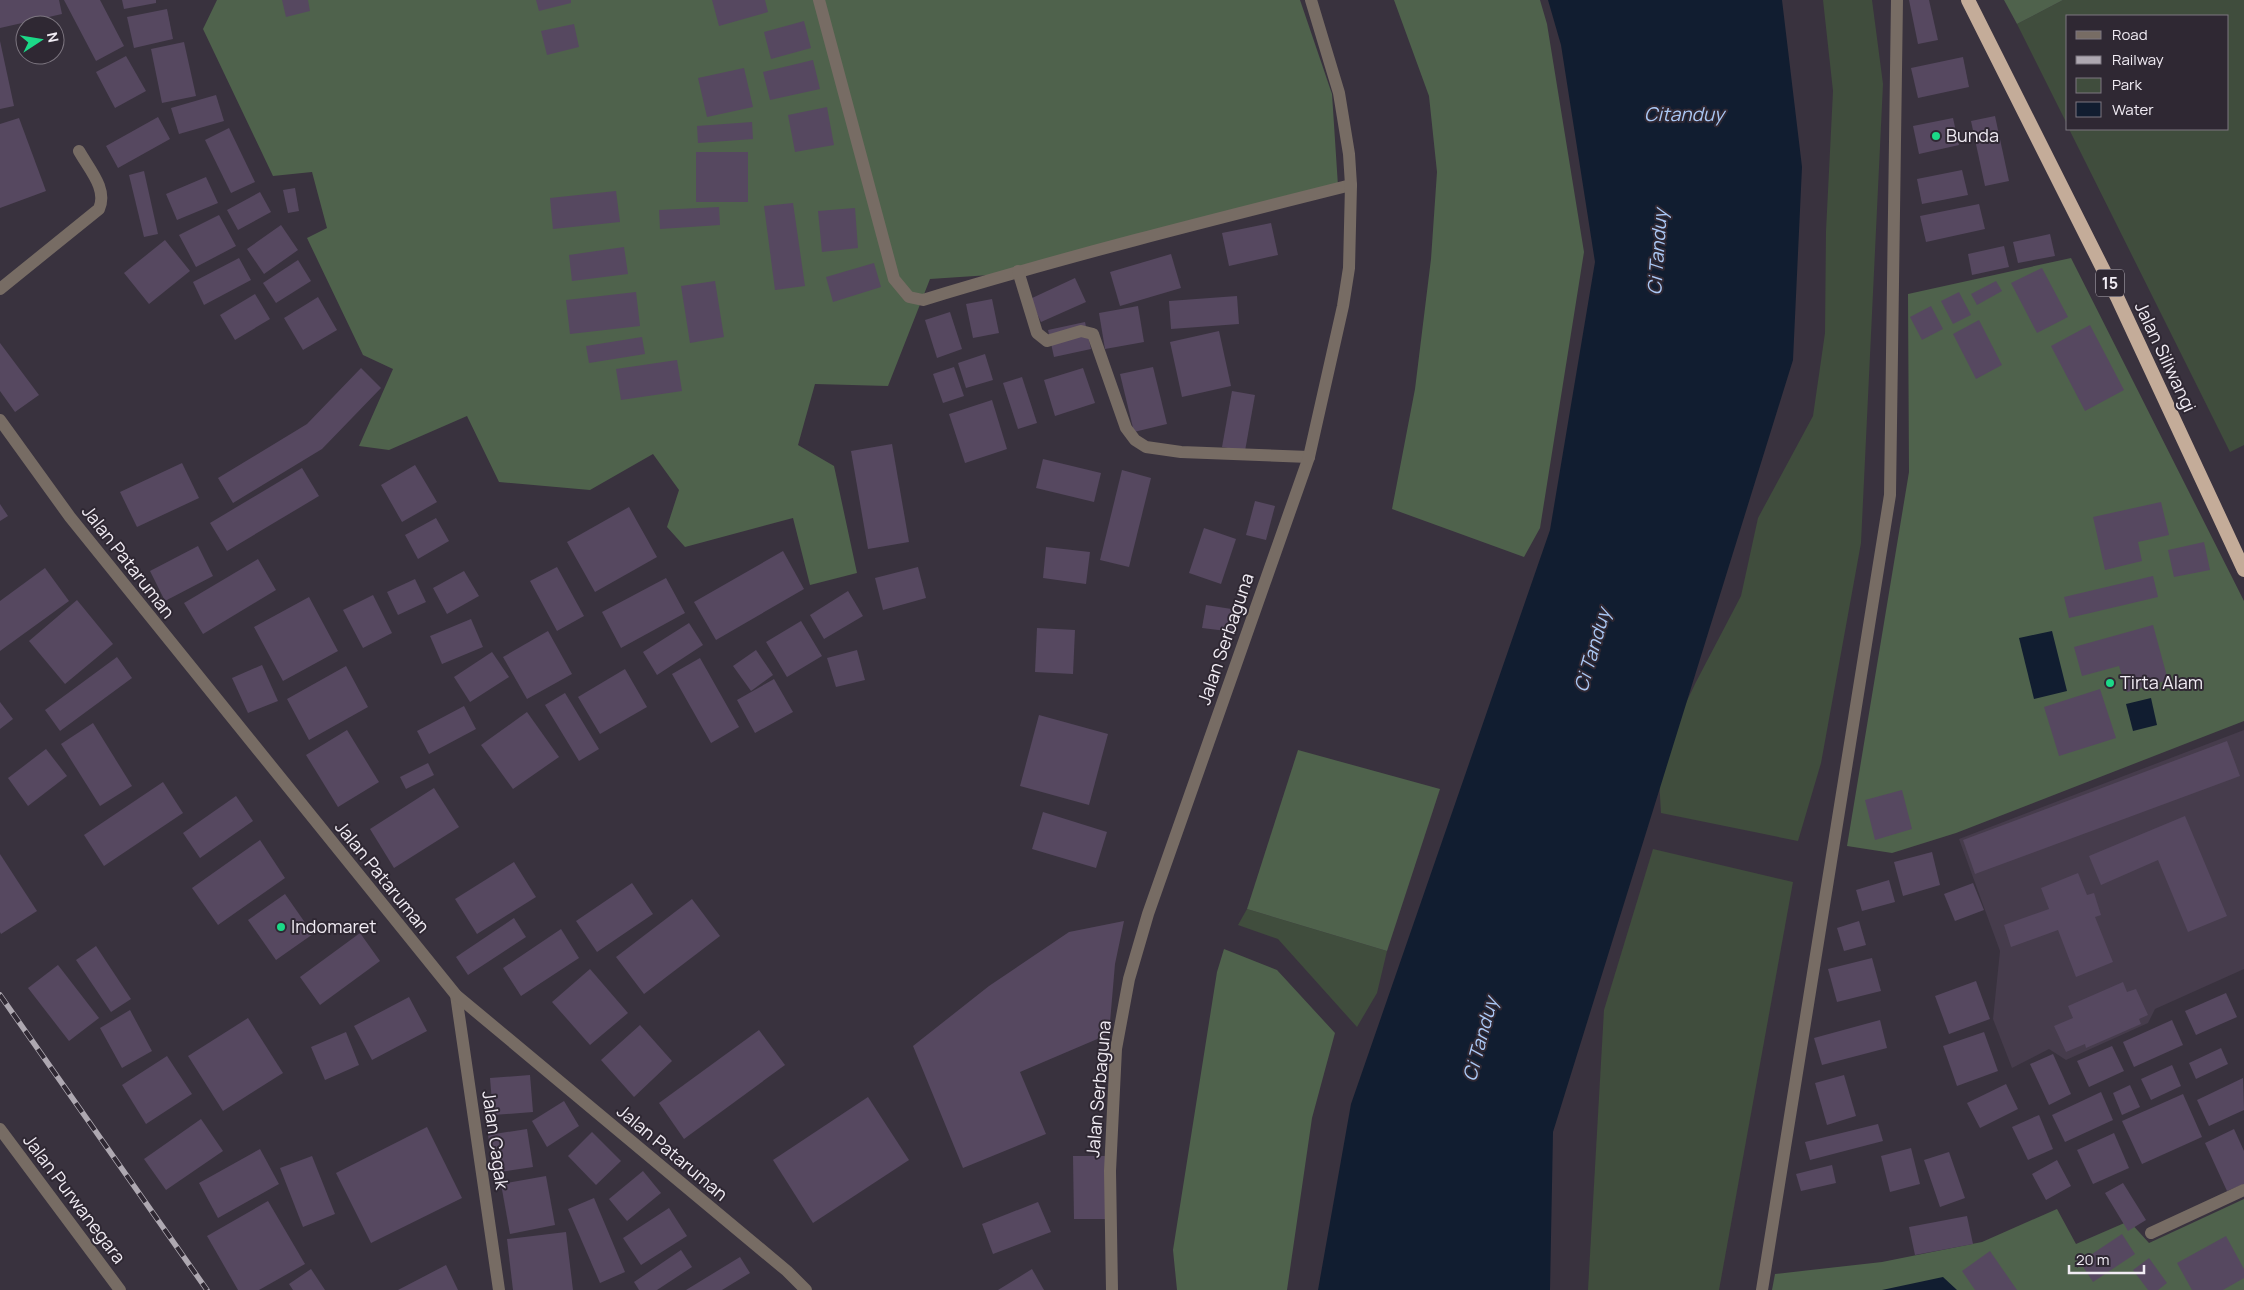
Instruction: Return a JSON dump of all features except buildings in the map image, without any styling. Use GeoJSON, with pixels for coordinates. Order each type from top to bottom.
{"type":"FeatureCollection","features":[{"type":"Feature","properties":{"kind":"highway","name":"Jalan Siliwangi"},"geometry":{"type":"LineString","coordinates":[[1968,0],[2117,297],[2244,570]]}},
{"type":"Feature","properties":{"kind":"street"},"geometry":{"type":"LineString","coordinates":[[818,0],[894,280],[909,297],[923,300],[1018,271],[1170,230],[1351,185]]}},
{"type":"Feature","properties":{"kind":"street","name":"Jalan Serbaguna"},"geometry":{"type":"LineString","coordinates":[[1112,1290],[1110,1171],[1116,1049],[1130,979],[1151,906],[1309,457],[1349,268],[1351,185],[1339,92],[1311,0]]}},
{"type":"Feature","properties":{"kind":"street"},"geometry":{"type":"LineString","coordinates":[[1762,1290],[1890,495],[1897,0]]}},
{"type":"Feature","properties":{"kind":"street"},"geometry":{"type":"LineString","coordinates":[[0,289],[99,210],[102,201],[101,190],[80,151]]}},
{"type":"Feature","properties":{"kind":"street"},"geometry":{"type":"LineString","coordinates":[[1018,271],[1037,333],[1046,341],[1081,331],[1093,334],[1126,428],[1135,440],[1146,447],[1181,452],[1309,457]]}},
{"type":"Feature","properties":{"kind":"street","name":"Jalan Pataruman"},"geometry":{"type":"LineString","coordinates":[[0,420],[70,517],[296,800],[456,996],[806,1290]]}},
{"type":"Feature","properties":{"kind":"street","name":"Jalan Cagak"},"geometry":{"type":"LineString","coordinates":[[456,996],[499,1290]]}},
{"type":"Feature","properties":{"kind":"street","name":"Jalan Purwanegara"},"geometry":{"type":"LineString","coordinates":[[0,1129],[120,1290]]}},
{"type":"Feature","properties":{"kind":"street"},"geometry":{"type":"LineString","coordinates":[[2151,1233],[2244,1190]]}},
{"type":"Feature","properties":{"kind":"shaded area"},"geometry":{"type":"Polygon","coordinates":[[[2244,730],[2244,969],[2155,1009],[2148,1023],[2066,1060],[2049,1049],[2012,1068],[1993,1019],[2000,951],[1959,839],[2244,730]]]}},
{"type":"Feature","properties":{"kind":"green space"},"geometry":{"type":"Polygon","coordinates":[[[217,0],[1300,0],[1332,94],[1338,186],[990,275],[930,279],[888,386],[815,384],[798,445],[834,466],[857,573],[810,585],[793,518],[685,547],[667,527],[679,490],[653,454],[590,490],[499,482],[467,416],[389,450],[359,446],[393,369],[363,355],[307,238],[327,228],[312,172],[273,176],[203,29],[217,0]]]}},
{"type":"Feature","properties":{"kind":"green space"},"geometry":{"type":"Polygon","coordinates":[[[1394,0],[1540,0],[1547,24],[1584,252],[1540,528],[1524,557],[1392,509],[1415,389],[1431,259],[1437,172],[1429,96],[1394,0]]]}},
{"type":"Feature","properties":{"kind":"green space"},"geometry":{"type":"Polygon","coordinates":[[[1823,0],[1872,0],[1883,84],[1861,543],[1821,763],[1798,841],[1661,813],[1658,761],[1696,682],[1741,596],[1758,518],[1813,416],[1825,333],[1826,231],[1833,91],[1823,0]]]}},
{"type":"Feature","properties":{"kind":"green space"},"geometry":{"type":"Polygon","coordinates":[[[2004,0],[2063,0],[2017,24],[2004,0]]]}},
{"type":"Feature","properties":{"kind":"green space"},"geometry":{"type":"Polygon","coordinates":[[[2063,0],[2244,0],[2244,445],[2230,452],[2069,130],[2229,130],[2229,15],[2066,15],[2066,122],[2017,24],[2063,0]]]}},
{"type":"Feature","properties":{"kind":"green space"},"geometry":{"type":"Polygon","coordinates":[[[2071,258],[2244,601],[2244,721],[1956,833],[1892,853],[1847,846],[1909,472],[1908,294],[2071,258]]]}},
{"type":"Feature","properties":{"kind":"green space"},"geometry":{"type":"Polygon","coordinates":[[[1298,750],[1440,789],[1387,951],[1247,909],[1298,750]]]}},
{"type":"Feature","properties":{"kind":"green space"},"geometry":{"type":"Polygon","coordinates":[[[1653,849],[1793,882],[1719,1290],[1588,1290],[1604,1010],[1653,849]]]}},
{"type":"Feature","properties":{"kind":"green space"},"geometry":{"type":"Polygon","coordinates":[[[1247,909],[1387,951],[1377,993],[1357,1027],[1278,939],[1238,925],[1247,909]]]}},
{"type":"Feature","properties":{"kind":"green space"},"geometry":{"type":"Polygon","coordinates":[[[1224,949],[1277,970],[1335,1033],[1312,1118],[1287,1290],[1177,1290],[1173,1250],[1217,972],[1224,949]]]}},
{"type":"Feature","properties":{"kind":"green space"},"geometry":{"type":"Polygon","coordinates":[[[2244,1199],[2244,1290],[1772,1290],[1775,1274],[1882,1262],[1982,1242],[2057,1209],[2076,1244],[2129,1221],[2149,1243],[2244,1199]]]}},
{"type":"Feature","properties":{"kind":"water","name":"Citanduy"},"geometry":{"type":"Polygon","coordinates":[[[1548,0],[1782,0],[1802,167],[1793,360],[1553,1132],[1550,1290],[1318,1290],[1351,1104],[1550,530],[1595,262],[1561,45],[1548,0]]]}},
{"type":"Feature","properties":{"kind":"water"},"geometry":{"type":"Polygon","coordinates":[[[2052,631],[2067,691],[2034,699],[2019,638],[2052,631]]]}},
{"type":"Feature","properties":{"kind":"water"},"geometry":{"type":"Polygon","coordinates":[[[2151,698],[2157,725],[2133,731],[2126,704],[2151,698]]]}},
{"type":"Feature","properties":{"kind":"water"},"geometry":{"type":"Polygon","coordinates":[[[1943,1277],[1957,1290],[1882,1290],[1943,1277]]]}},
{"type":"Feature","properties":{"kind":"railway"},"geometry":{"type":"LineString","coordinates":[[0,995],[207,1290]]}},
{"type":"Feature","properties":{"kind":"place","name":"Bunda"},"geometry":{"type":"Point","coordinates":[1936,136]}},
{"type":"Feature","properties":{"kind":"place","name":"Tirta Alam"},"geometry":{"type":"Point","coordinates":[2110,683]}},
{"type":"Feature","properties":{"kind":"place","name":"Indomaret"},"geometry":{"type":"Point","coordinates":[281,927]}},
{"type":"Feature","properties":{"kind":"water label","name":"Ci Tanduy"},"geometry":{"type":"Point","coordinates":[1657,252]}},
{"type":"Feature","properties":{"kind":"water label","name":"Ci Tanduy"},"geometry":{"type":"Point","coordinates":[1592,650]}},
{"type":"Feature","properties":{"kind":"water label","name":"Ci Tanduy"},"geometry":{"type":"Point","coordinates":[1480,1039]}}]}
